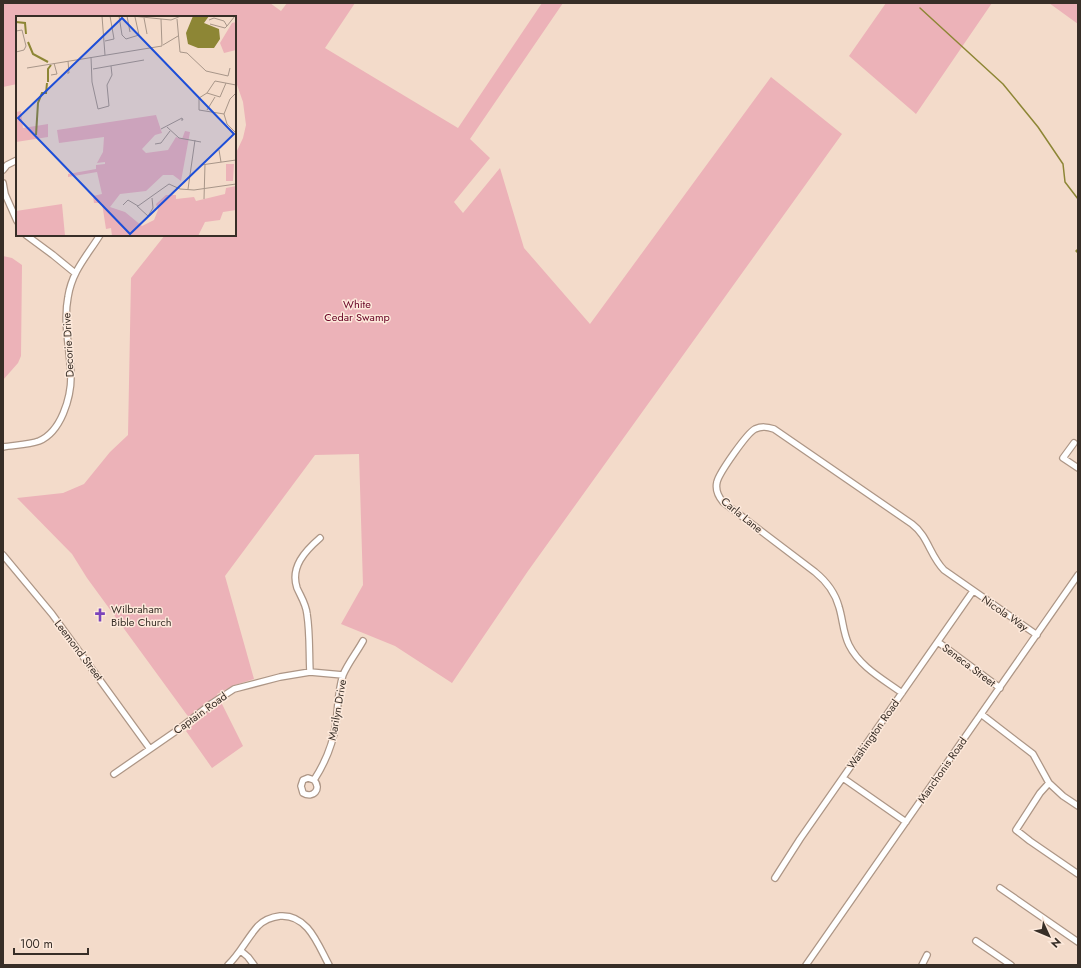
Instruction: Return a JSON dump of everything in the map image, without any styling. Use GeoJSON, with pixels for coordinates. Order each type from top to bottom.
{"type":"FeatureCollection","features":[{"type":"Feature","properties":{"kind":"street"},"geometry":{"type":"LineString","coordinates":[[3,170],[16,161]]}},
{"type":"Feature","properties":{"kind":"street"},"geometry":{"type":"LineString","coordinates":[[3,183],[5,194],[16,218]]}},
{"type":"Feature","properties":{"kind":"street"},"geometry":{"type":"LineString","coordinates":[[27,236],[75,273]]}},
{"type":"Feature","properties":{"kind":"street","name":"Decorie Drive"},"geometry":{"type":"LineString","coordinates":[[3,447],[33,443],[41,440],[52,432],[62,416],[70,383],[66,308],[75,273],[99,236]]}},
{"type":"Feature","properties":{"kind":"street","name":"Carla Lane"},"geometry":{"type":"LineString","coordinates":[[902,693],[868,668],[854,653],[845,634],[837,601],[826,582],[720,499],[717,491],[718,477],[751,432],[760,427],[769,427],[918,529],[941,567],[973,591]]}},
{"type":"Feature","properties":{"kind":"street"},"geometry":{"type":"LineString","coordinates":[[1074,443],[1063,458],[1078,468]]}},
{"type":"Feature","properties":{"kind":"street"},"geometry":{"type":"LineString","coordinates":[[310,672],[308,616],[296,584],[295,572],[300,558],[310,546],[320,538]]}},
{"type":"Feature","properties":{"kind":"street","name":"Leemond Street"},"geometry":{"type":"LineString","coordinates":[[3,555],[52,614],[150,749]]}},
{"type":"Feature","properties":{"kind":"street","name":"Manchonis Road"},"geometry":{"type":"LineString","coordinates":[[806,965],[1078,575]]}},
{"type":"Feature","properties":{"kind":"street","name":"Nicola Way"},"geometry":{"type":"LineString","coordinates":[[973,591],[1037,635]]}},
{"type":"Feature","properties":{"kind":"street","name":"Washington Road"},"geometry":{"type":"LineString","coordinates":[[775,878],[973,591]]}},
{"type":"Feature","properties":{"kind":"street","name":"Marilyn Drive"},"geometry":{"type":"LineString","coordinates":[[314,780],[332,744],[343,675],[363,641]]}},
{"type":"Feature","properties":{"kind":"street","name":"Seneca Street"},"geometry":{"type":"LineString","coordinates":[[938,642],[1000,688]]}},
{"type":"Feature","properties":{"kind":"street","name":"Captain Road"},"geometry":{"type":"LineString","coordinates":[[114,774],[234,689],[310,672],[343,675]]}},
{"type":"Feature","properties":{"kind":"street"},"geometry":{"type":"LineString","coordinates":[[981,714],[1033,754],[1049,784],[1078,806]]}},
{"type":"Feature","properties":{"kind":"street"},"geometry":{"type":"LineString","coordinates":[[843,778],[906,822]]}},
{"type":"Feature","properties":{"kind":"street"},"geometry":{"type":"LineString","coordinates":[[1049,784],[1040,793],[1016,830],[1030,842],[1078,874]]}},
{"type":"Feature","properties":{"kind":"street"},"geometry":{"type":"LineString","coordinates":[[1000,888],[1078,942]]}},
{"type":"Feature","properties":{"kind":"street"},"geometry":{"type":"LineString","coordinates":[[228,965],[241,951],[259,925],[272,918],[288,916],[299,921],[309,929],[329,965]]}},
{"type":"Feature","properties":{"kind":"street"},"geometry":{"type":"LineString","coordinates":[[976,941],[1011,965]]}},
{"type":"Feature","properties":{"kind":"street"},"geometry":{"type":"LineString","coordinates":[[241,951],[254,965]]}},
{"type":"Feature","properties":{"kind":"street"},"geometry":{"type":"LineString","coordinates":[[922,965],[927,954]]}},
{"type":"Feature","properties":{"kind":"green space","name":"White Cedar Swamp"},"geometry":{"type":"Polygon","coordinates":[[[3,3],[270,3],[281,11],[287,3],[355,3],[325,48],[458,128],[542,3],[563,3],[470,139],[490,158],[454,202],[463,213],[500,168],[524,248],[590,324],[771,77],[842,134],[528,571],[452,683],[395,646],[341,624],[363,585],[359,454],[315,455],[225,576],[254,679],[235,685],[217,694],[243,746],[212,768],[186,731],[196,723],[187,715],[87,578],[72,554],[17,498],[63,493],[84,484],[110,452],[128,435],[131,278],[164,236],[236,236],[236,153],[243,138],[246,125],[243,102],[236,82],[236,16],[16,16],[16,84],[3,87],[3,3]]]}},
{"type":"Feature","properties":{"kind":"green space"},"geometry":{"type":"Polygon","coordinates":[[[886,3],[992,3],[916,114],[849,56],[886,3]]]}},
{"type":"Feature","properties":{"kind":"green space"},"geometry":{"type":"Polygon","coordinates":[[[1049,3],[1078,3],[1078,24],[1049,3]]]}},
{"type":"Feature","properties":{"kind":"green space"},"geometry":{"type":"Polygon","coordinates":[[[3,256],[12,258],[22,265],[21,356],[18,363],[3,380],[3,256]]]}},
{"type":"Feature","properties":{"kind":"waterway"},"geometry":{"type":"LineString","coordinates":[[920,8],[1003,84],[1038,127],[1063,164],[1065,182],[1078,199]]}},
{"type":"Feature","properties":{"kind":"waterway"},"geometry":{"type":"LineString","coordinates":[[1078,249],[1076,251],[1078,253]]}},
{"type":"Feature","properties":{"kind":"place","name":"Wilbraham Bible Church"},"geometry":{"type":"Point","coordinates":[100,615]}}]}
